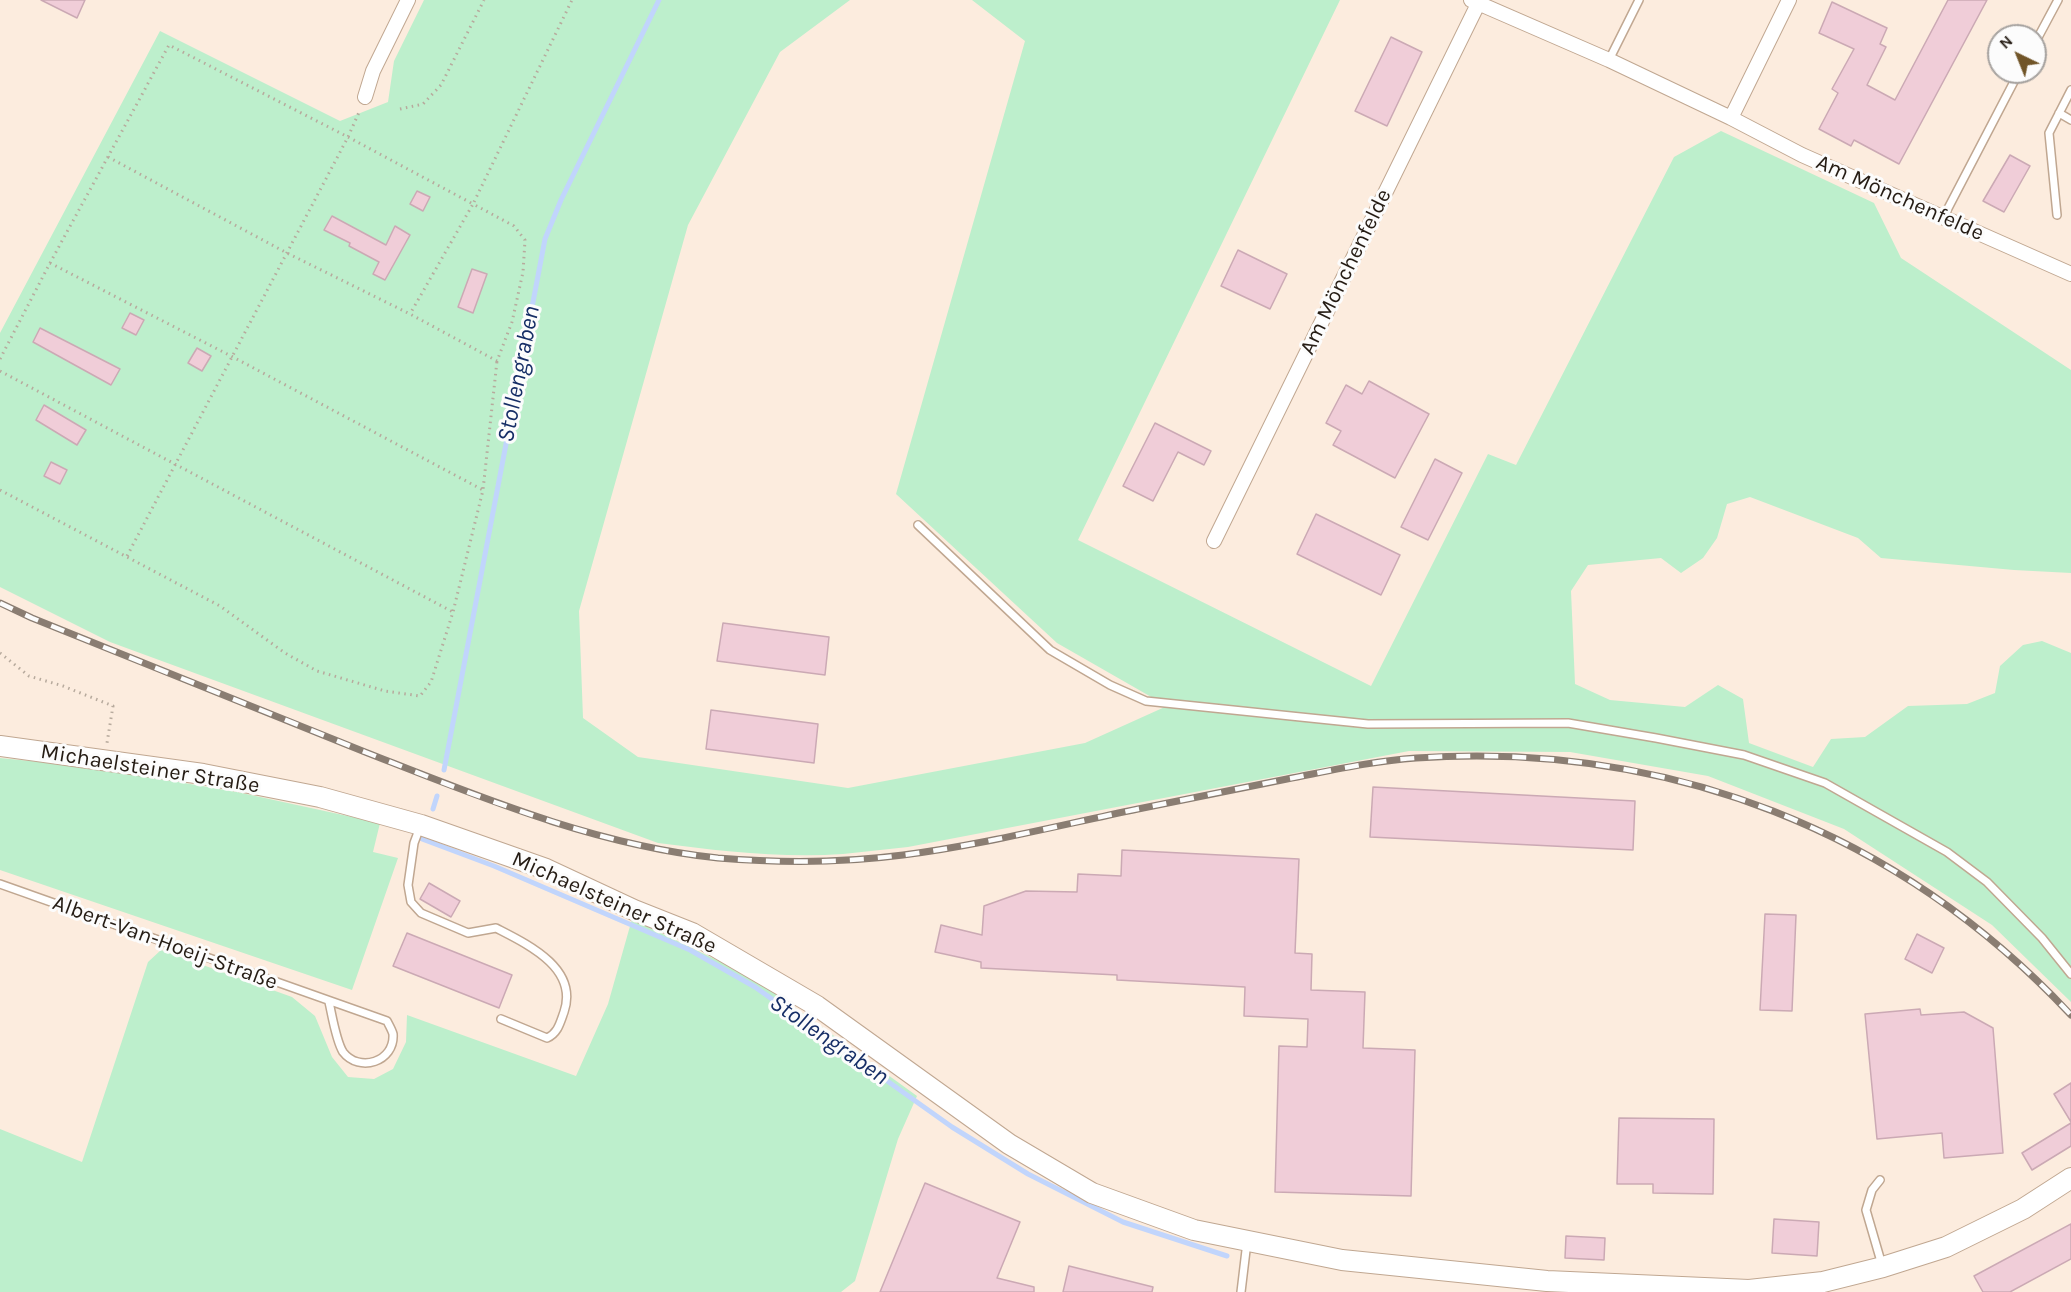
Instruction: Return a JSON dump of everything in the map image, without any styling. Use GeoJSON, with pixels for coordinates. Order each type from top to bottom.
{"type":"FeatureCollection","features":[{"type":"Feature","properties":{"kind":"street"},"geometry":{"type":"LineString","coordinates":[[365,98],[374,71],[408,0]]}},
{"type":"Feature","properties":{"kind":"street"},"geometry":{"type":"LineString","coordinates":[[1731,118],[1789,0]]}},
{"type":"Feature","properties":{"kind":"street","name":"Am Mönchenfelde"},"geometry":{"type":"LineString","coordinates":[[1214,541],[1477,1],[1609,60],[1802,154],[2071,274]]}},
{"type":"Feature","properties":{"kind":"street","name":"Michaelsteiner Straße"},"geometry":{"type":"LineString","coordinates":[[0,746],[203,774],[320,797],[421,825],[546,869],[634,910],[692,933],[817,1006],[1009,1144],[1092,1192],[1194,1230],[1342,1260],[1547,1281],[1749,1290],[1824,1287],[1946,1247],[2023,1209],[2071,1178]]}},
{"type":"Feature","properties":{"kind":"lane"},"geometry":{"type":"LineString","coordinates":[[1609,60],[1639,0]]}},
{"type":"Feature","properties":{"kind":"lane"},"geometry":{"type":"LineString","coordinates":[[2045,24],[2058,0]]}},
{"type":"Feature","properties":{"kind":"lane"},"geometry":{"type":"LineString","coordinates":[[1944,216],[2013,84]]}},
{"type":"Feature","properties":{"kind":"lane"},"geometry":{"type":"LineString","coordinates":[[2057,215],[2049,133],[2071,90]]}},
{"type":"Feature","properties":{"kind":"lane"},"geometry":{"type":"LineString","coordinates":[[2059,113],[2071,120]]}},
{"type":"Feature","properties":{"kind":"lane"},"geometry":{"type":"LineString","coordinates":[[918,525],[1050,650],[1110,686],[1146,701],[1368,724],[1568,723],[1744,755],[1825,783],[1947,852],[1987,882],[2042,938],[2071,974]]}},
{"type":"Feature","properties":{"kind":"lane"},"geometry":{"type":"LineString","coordinates":[[421,825],[412,854],[408,885],[411,902],[421,913],[468,933],[496,928],[540,954],[556,967],[565,985],[567,1004],[554,1035],[547,1038],[501,1019]]}},
{"type":"Feature","properties":{"kind":"lane","name":"Albert-Van-Hoeij-Straße"},"geometry":{"type":"LineString","coordinates":[[0,884],[387,1022],[393,1034],[390,1047],[381,1060],[369,1064],[355,1062],[343,1052],[330,1002]]}},
{"type":"Feature","properties":{"kind":"lane"},"geometry":{"type":"LineString","coordinates":[[1880,1180],[1872,1190],[1866,1210],[1883,1267]]}},
{"type":"Feature","properties":{"kind":"lane"},"geometry":{"type":"LineString","coordinates":[[1241,1292],[1248,1240]]}},
{"type":"Feature","properties":{"kind":"path"},"geometry":{"type":"LineString","coordinates":[[400,109],[423,105],[441,85],[484,0]]}},
{"type":"Feature","properties":{"kind":"path"},"geometry":{"type":"LineString","coordinates":[[410,314],[472,204],[572,0]]}},
{"type":"Feature","properties":{"kind":"path"},"geometry":{"type":"LineString","coordinates":[[0,359],[169,45],[514,226],[525,240],[523,272],[513,322],[497,361],[483,490],[453,612],[432,682],[420,696],[385,691],[317,671],[285,653],[220,606],[0,490]]}},
{"type":"Feature","properties":{"kind":"path"},"geometry":{"type":"LineString","coordinates":[[127,556],[348,137],[365,98]]}},
{"type":"Feature","properties":{"kind":"path"},"geometry":{"type":"LineString","coordinates":[[108,157],[287,253],[410,314],[497,361]]}},
{"type":"Feature","properties":{"kind":"path"},"geometry":{"type":"LineString","coordinates":[[50,263],[483,490]]}},
{"type":"Feature","properties":{"kind":"path"},"geometry":{"type":"LineString","coordinates":[[0,371],[453,612]]}},
{"type":"Feature","properties":{"kind":"path"},"geometry":{"type":"LineString","coordinates":[[0,653],[29,676],[63,686],[113,706],[104,760]]}},
{"type":"Feature","properties":{"kind":"green space"},"geometry":{"type":"Polygon","coordinates":[[[424,0],[850,0],[780,52],[688,225],[579,611],[583,718],[638,757],[848,788],[1085,743],[1167,706],[1057,643],[896,494],[1025,41],[972,0],[1340,0],[1078,540],[1371,686],[1488,454],[1516,465],[1674,157],[1721,131],[1874,203],[1901,258],[2071,370],[2071,573],[1881,558],[1858,538],[1750,497],[1727,504],[1717,538],[1703,558],[1681,573],[1661,558],[1588,565],[1571,591],[1575,684],[1610,700],[1685,707],[1718,685],[1743,699],[1749,743],[1813,767],[1831,739],[1865,737],[1908,706],[1967,704],[1995,693],[2000,666],[2023,645],[2042,641],[2071,653],[2071,1002],[1992,925],[1844,829],[1708,776],[1570,752],[1409,751],[908,847],[820,855],[704,849],[658,843],[110,642],[0,587],[0,333],[160,31],[340,121],[388,102],[394,61],[424,0]]]}},
{"type":"Feature","properties":{"kind":"green space"},"geometry":{"type":"Polygon","coordinates":[[[0,758],[91,767],[237,792],[380,823],[373,852],[398,858],[352,990],[0,870],[0,758]]]}},
{"type":"Feature","properties":{"kind":"green space"},"geometry":{"type":"Polygon","coordinates":[[[632,919],[754,978],[917,1096],[898,1139],[855,1281],[841,1292],[0,1292],[0,1129],[82,1162],[148,962],[161,950],[292,997],[315,1016],[332,1057],[348,1077],[374,1079],[393,1069],[406,1042],[407,1015],[576,1076],[608,1004],[632,919]]]}},
{"type":"Feature","properties":{"kind":"building"},"geometry":{"type":"Polygon","coordinates":[[[41,0],[85,0],[77,18],[41,0]]]}},
{"type":"Feature","properties":{"kind":"building"},"geometry":{"type":"Polygon","coordinates":[[[1948,0],[1987,0],[1899,164],[1854,140],[1851,146],[1819,129],[1838,93],[1832,89],[1854,49],[1819,33],[1832,2],[1887,28],[1880,44],[1886,47],[1867,85],[1895,100],[1948,0]]]}},
{"type":"Feature","properties":{"kind":"building"},"geometry":{"type":"Polygon","coordinates":[[[1391,37],[1422,52],[1387,126],[1355,111],[1391,37]]]}},
{"type":"Feature","properties":{"kind":"building"},"geometry":{"type":"Polygon","coordinates":[[[2010,155],[2030,166],[2004,212],[1983,201],[2010,155]]]}},
{"type":"Feature","properties":{"kind":"building"},"geometry":{"type":"Polygon","coordinates":[[[417,191],[430,197],[423,211],[410,204],[417,191]]]}},
{"type":"Feature","properties":{"kind":"building"},"geometry":{"type":"Polygon","coordinates":[[[332,216],[386,245],[395,226],[410,235],[385,280],[373,274],[379,262],[349,246],[350,243],[324,230],[332,216]]]}},
{"type":"Feature","properties":{"kind":"building"},"geometry":{"type":"Polygon","coordinates":[[[1238,250],[1287,274],[1270,309],[1221,286],[1238,250]]]}},
{"type":"Feature","properties":{"kind":"building"},"geometry":{"type":"Polygon","coordinates":[[[472,269],[487,274],[473,313],[458,307],[472,269]]]}},
{"type":"Feature","properties":{"kind":"building"},"geometry":{"type":"Polygon","coordinates":[[[130,313],[144,320],[136,335],[122,328],[130,313]]]}},
{"type":"Feature","properties":{"kind":"building"},"geometry":{"type":"Polygon","coordinates":[[[40,328],[120,369],[111,385],[33,342],[40,328]]]}},
{"type":"Feature","properties":{"kind":"building"},"geometry":{"type":"Polygon","coordinates":[[[197,348],[211,356],[202,371],[188,363],[197,348]]]}},
{"type":"Feature","properties":{"kind":"building"},"geometry":{"type":"Polygon","coordinates":[[[1369,381],[1429,414],[1395,478],[1333,445],[1341,431],[1326,423],[1346,385],[1362,394],[1369,381]]]}},
{"type":"Feature","properties":{"kind":"building"},"geometry":{"type":"Polygon","coordinates":[[[44,405],[86,430],[77,445],[36,420],[44,405]]]}},
{"type":"Feature","properties":{"kind":"building"},"geometry":{"type":"Polygon","coordinates":[[[1155,423],[1211,451],[1204,465],[1178,452],[1153,501],[1123,486],[1155,423]]]}},
{"type":"Feature","properties":{"kind":"building"},"geometry":{"type":"Polygon","coordinates":[[[1435,459],[1462,473],[1428,540],[1401,527],[1435,459]]]}},
{"type":"Feature","properties":{"kind":"building"},"geometry":{"type":"Polygon","coordinates":[[[51,462],[67,470],[60,484],[44,476],[51,462]]]}},
{"type":"Feature","properties":{"kind":"building"},"geometry":{"type":"Polygon","coordinates":[[[1316,514],[1400,555],[1381,595],[1297,554],[1316,514]]]}},
{"type":"Feature","properties":{"kind":"building"},"geometry":{"type":"Polygon","coordinates":[[[723,623],[829,637],[825,675],[717,661],[723,623]]]}},
{"type":"Feature","properties":{"kind":"building"},"geometry":{"type":"Polygon","coordinates":[[[711,710],[818,724],[814,763],[706,749],[711,710]]]}},
{"type":"Feature","properties":{"kind":"building"},"geometry":{"type":"Polygon","coordinates":[[[1373,787],[1635,801],[1633,850],[1370,837],[1373,787]]]}},
{"type":"Feature","properties":{"kind":"building"},"geometry":{"type":"Polygon","coordinates":[[[1122,850],[1299,859],[1295,953],[1312,954],[1311,990],[1365,992],[1363,1048],[1415,1050],[1411,1196],[1275,1192],[1279,1046],[1307,1047],[1308,1019],[1244,1016],[1245,987],[1117,980],[1117,975],[981,968],[981,962],[935,952],[941,925],[982,935],[984,906],[1026,891],[1077,892],[1078,874],[1121,876],[1122,850]]]}},
{"type":"Feature","properties":{"kind":"building"},"geometry":{"type":"Polygon","coordinates":[[[429,883],[460,901],[451,917],[420,899],[429,883]]]}},
{"type":"Feature","properties":{"kind":"building"},"geometry":{"type":"Polygon","coordinates":[[[1765,914],[1796,915],[1792,1011],[1760,1010],[1765,914]]]}},
{"type":"Feature","properties":{"kind":"building"},"geometry":{"type":"Polygon","coordinates":[[[407,933],[512,975],[499,1008],[393,966],[407,933]]]}},
{"type":"Feature","properties":{"kind":"building"},"geometry":{"type":"Polygon","coordinates":[[[1917,934],[1944,948],[1932,973],[1905,959],[1917,934]]]}},
{"type":"Feature","properties":{"kind":"building"},"geometry":{"type":"Polygon","coordinates":[[[1920,1009],[1921,1015],[1964,1012],[1993,1028],[2003,1153],[1944,1158],[1942,1133],[1877,1139],[1865,1014],[1920,1009]]]}},
{"type":"Feature","properties":{"kind":"building"},"geometry":{"type":"Polygon","coordinates":[[[2071,1083],[2071,1122],[2054,1094],[2071,1083]]]}},
{"type":"Feature","properties":{"kind":"building"},"geometry":{"type":"Polygon","coordinates":[[[1619,1118],[1714,1119],[1713,1194],[1653,1193],[1653,1184],[1617,1184],[1619,1118]]]}},
{"type":"Feature","properties":{"kind":"building"},"geometry":{"type":"Polygon","coordinates":[[[2071,1123],[2071,1146],[2032,1170],[2022,1153],[2071,1123]]]}},
{"type":"Feature","properties":{"kind":"building"},"geometry":{"type":"Polygon","coordinates":[[[925,1183],[1020,1222],[997,1278],[1034,1287],[1034,1292],[880,1292],[925,1183]]]}},
{"type":"Feature","properties":{"kind":"building"},"geometry":{"type":"Polygon","coordinates":[[[1774,1219],[1819,1222],[1817,1256],[1772,1253],[1774,1219]]]}},
{"type":"Feature","properties":{"kind":"building"},"geometry":{"type":"Polygon","coordinates":[[[2071,1224],[2071,1259],[2010,1292],[1983,1292],[1974,1276],[2071,1224]]]}},
{"type":"Feature","properties":{"kind":"building"},"geometry":{"type":"Polygon","coordinates":[[[1566,1236],[1605,1238],[1604,1260],[1565,1258],[1566,1236]]]}},
{"type":"Feature","properties":{"kind":"building"},"geometry":{"type":"Polygon","coordinates":[[[1069,1266],[1153,1287],[1152,1292],[1063,1292],[1069,1266]]]}},
{"type":"Feature","properties":{"kind":"waterway","name":"Stollengraben"},"geometry":{"type":"LineString","coordinates":[[444,770],[545,239],[561,200],[659,0]]}},
{"type":"Feature","properties":{"kind":"waterway","name":"Stollengraben"},"geometry":{"type":"LineString","coordinates":[[433,809],[437,796]]}},
{"type":"Feature","properties":{"kind":"waterway","name":"Stollengraben"},"geometry":{"type":"LineString","coordinates":[[422,839],[494,866],[690,950],[755,987],[952,1127],[1028,1174],[1123,1222],[1227,1256]]}},
{"type":"Feature","properties":{"kind":"railway"},"geometry":{"type":"LineString","coordinates":[[0,603],[115,652],[495,802],[582,831],[672,852],[718,858],[764,861],[834,861],[933,851],[1400,759],[1509,757],[1600,765],[1688,783],[1773,811],[1854,848],[1931,895],[2004,950],[2071,1015]]}}]}
